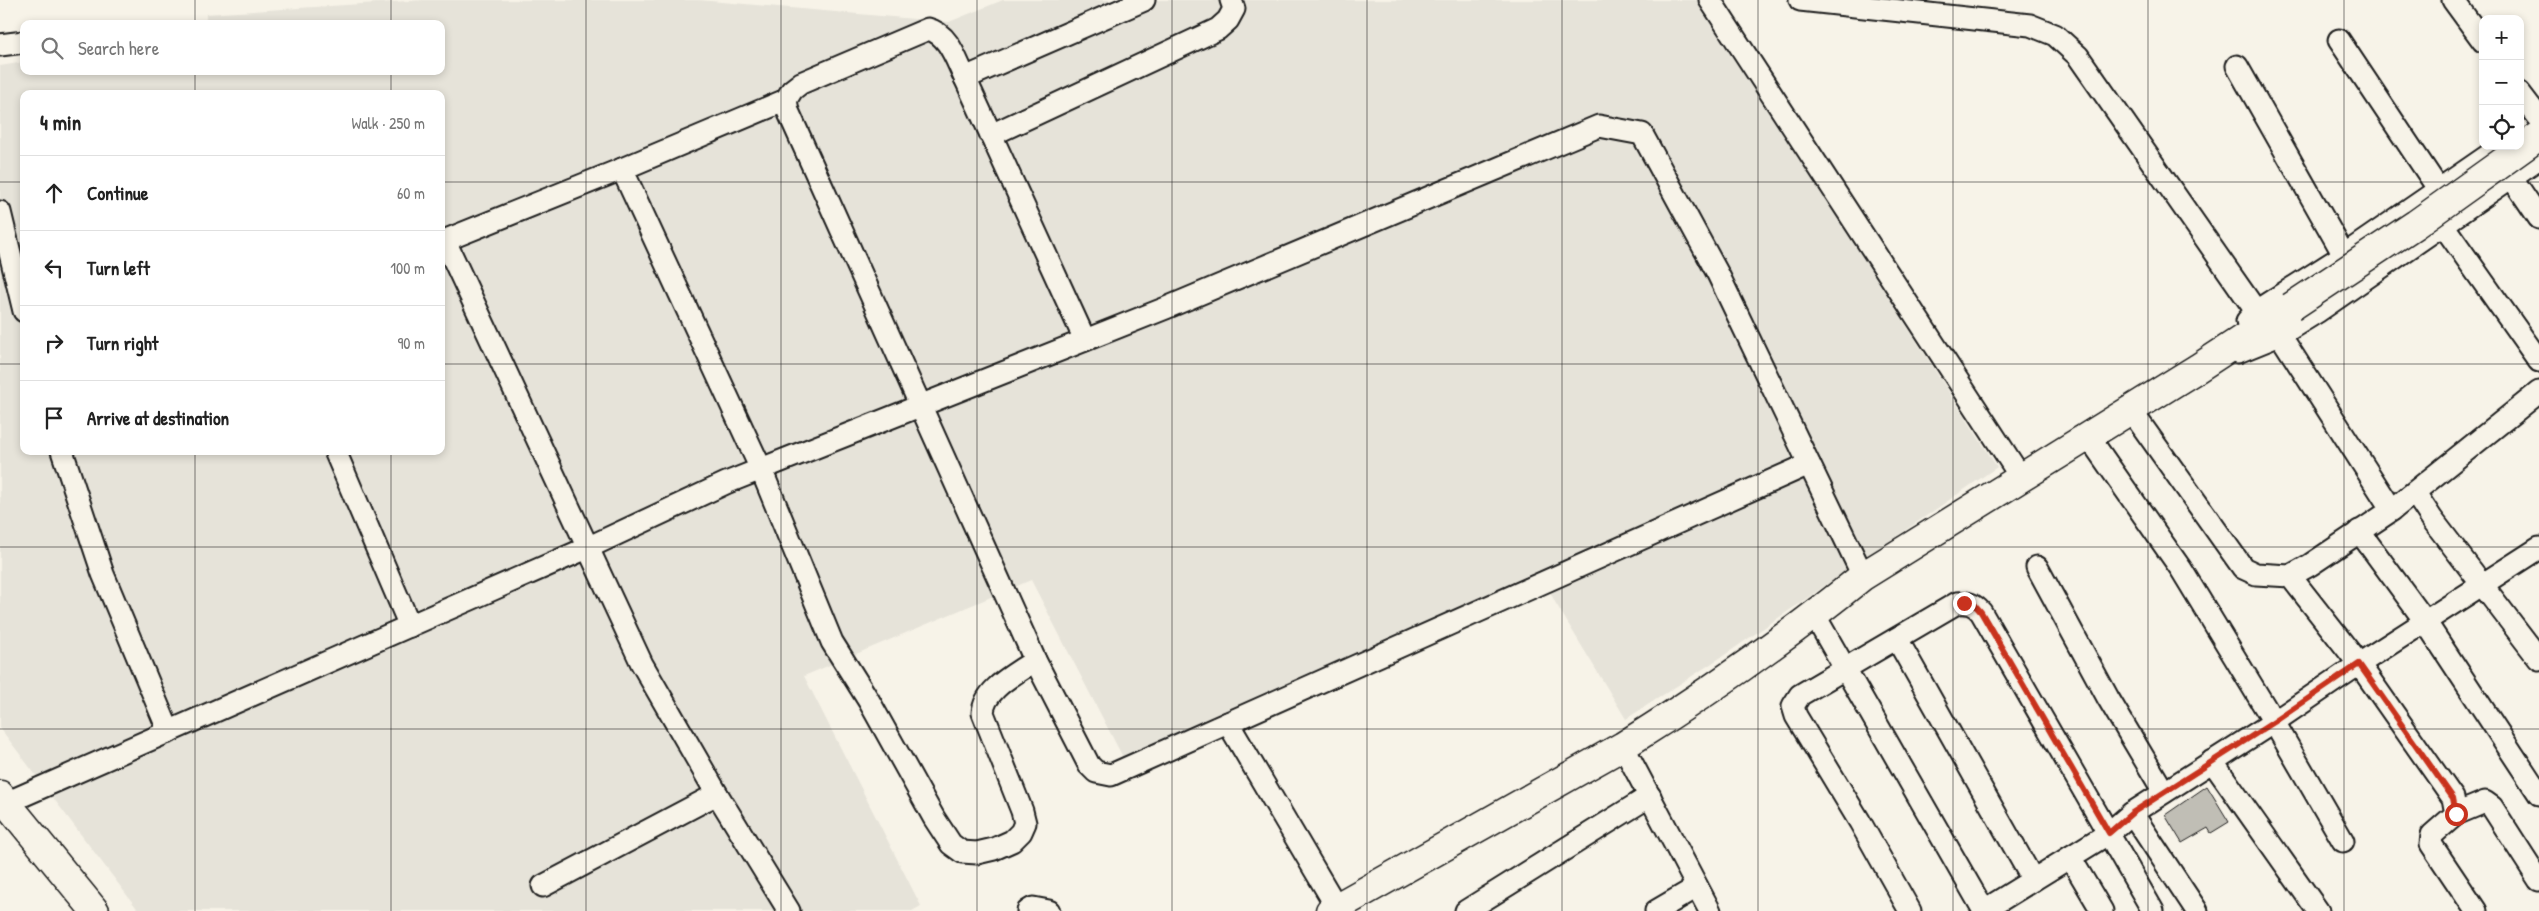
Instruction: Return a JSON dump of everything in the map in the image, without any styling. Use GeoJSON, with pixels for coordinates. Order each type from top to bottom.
{"type":"FeatureCollection","features":[{"type":"Feature","properties":{"kind":"street"},"geometry":{"type":"LineString","coordinates":[[965,78],[1144,0]]}},
{"type":"Feature","properties":{"kind":"street"},"geometry":{"type":"LineString","coordinates":[[991,135],[1218,28],[1228,20],[1234,9],[1231,0]]}},
{"type":"Feature","properties":{"kind":"street"},"geometry":{"type":"LineString","coordinates":[[1710,0],[2022,479]]}},
{"type":"Feature","properties":{"kind":"street"},"geometry":{"type":"LineString","coordinates":[[1800,0],[2030,25],[2055,35],[2078,56],[2256,312]]}},
{"type":"Feature","properties":{"kind":"street"},"geometry":{"type":"LineString","coordinates":[[2453,0],[2479,36]]}},
{"type":"Feature","properties":{"kind":"street"},"geometry":{"type":"LineString","coordinates":[[445,240],[786,100],[792,90],[801,83],[928,29],[939,32],[947,43],[965,78],[1085,340]]}},
{"type":"Feature","properties":{"kind":"street"},"geometry":{"type":"LineString","coordinates":[[2339,40],[2432,194],[2443,225],[2539,361]]}},
{"type":"Feature","properties":{"kind":"street"},"geometry":{"type":"LineString","coordinates":[[0,45],[20,42]]}},
{"type":"Feature","properties":{"kind":"street"},"geometry":{"type":"LineString","coordinates":[[2237,66],[2344,255]]}},
{"type":"Feature","properties":{"kind":"street"},"geometry":{"type":"LineString","coordinates":[[2524,98],[2539,119],[2524,130]]}},
{"type":"Feature","properties":{"kind":"street"},"geometry":{"type":"LineString","coordinates":[[786,100],[788,111],[1036,660],[1089,765],[1096,772],[1111,775],[1809,464]]}},
{"type":"Feature","properties":{"kind":"street"},"geometry":{"type":"LineString","coordinates":[[95,911],[3,799],[169,732],[587,548],[726,483],[1085,340],[1599,126],[1642,134],[1718,274],[1863,576]]}},
{"type":"Feature","properties":{"kind":"street"},"geometry":{"type":"LineString","coordinates":[[1228,723],[1333,908],[1623,746],[1667,718],[1815,616],[1863,576],[2198,368],[2416,224],[2539,136]]}},
{"type":"Feature","properties":{"kind":"street"},"geometry":{"type":"LineString","coordinates":[[2198,368],[2256,312],[2344,255],[2497,150]]}},
{"type":"Feature","properties":{"kind":"street"},"geometry":{"type":"LineString","coordinates":[[2498,150],[2512,177],[2539,218]]}},
{"type":"Feature","properties":{"kind":"street"},"geometry":{"type":"LineString","coordinates":[[2198,368],[2280,335],[2317,312],[2539,158]]}},
{"type":"Feature","properties":{"kind":"street"},"geometry":{"type":"LineString","coordinates":[[622,169],[762,469],[832,642],[869,701],[925,804],[951,844],[962,852],[976,853],[994,849],[1012,841],[1022,832],[1025,823],[1022,811],[983,713],[989,694],[1036,660]]}},
{"type":"Feature","properties":{"kind":"street"},"geometry":{"type":"LineString","coordinates":[[0,212],[20,294]]}},
{"type":"Feature","properties":{"kind":"street"},"geometry":{"type":"LineString","coordinates":[[445,245],[642,664],[789,911]]}},
{"type":"Feature","properties":{"kind":"street"},"geometry":{"type":"LineString","coordinates":[[2280,335],[2392,510]]}},
{"type":"Feature","properties":{"kind":"street"},"geometry":{"type":"LineString","coordinates":[[2130,409],[2243,568],[2256,574],[2290,576],[2310,565],[2392,510],[2539,392]]}},
{"type":"Feature","properties":{"kind":"street"},"geometry":{"type":"LineString","coordinates":[[2088,436],[2181,569],[2274,722],[2343,841]]}},
{"type":"Feature","properties":{"kind":"street"},"geometry":{"type":"LineString","coordinates":[[63,455],[103,574],[169,732]]}},
{"type":"Feature","properties":{"kind":"street"},"geometry":{"type":"LineString","coordinates":[[337,455],[410,626]]}},
{"type":"Feature","properties":{"kind":"street"},"geometry":{"type":"LineString","coordinates":[[2415,492],[2539,660]]}},
{"type":"Feature","properties":{"kind":"street"},"geometry":{"type":"LineString","coordinates":[[2359,531],[2426,621],[2539,794]]}},
{"type":"Feature","properties":{"kind":"street"},"geometry":{"type":"LineString","coordinates":[[1815,616],[1984,911],[2109,833],[2132,813],[2539,548]]}},
{"type":"Feature","properties":{"kind":"street"},"geometry":{"type":"LineString","coordinates":[[2037,566],[2108,698],[2164,792]]}},
{"type":"Feature","properties":{"kind":"street"},"geometry":{"type":"LineString","coordinates":[[2290,576],[2359,664],[2453,798],[2456,814]]}},
{"type":"Feature","properties":{"kind":"street"},"geometry":{"type":"LineString","coordinates":[[1910,911],[1794,711],[1793,706],[1800,694],[1957,603],[1974,604],[1981,612],[2153,911]]}},
{"type":"Feature","properties":{"kind":"street"},"geometry":{"type":"LineString","coordinates":[[1896,639],[2033,880]]}},
{"type":"Feature","properties":{"kind":"street"},"geometry":{"type":"LineString","coordinates":[[1623,746],[1710,911]]}},
{"type":"Feature","properties":{"kind":"street"},"geometry":{"type":"LineString","coordinates":[[2212,761],[2318,911]]}},
{"type":"Feature","properties":{"kind":"street"},"geometry":{"type":"LineString","coordinates":[[543,886],[718,794]]}},
{"type":"Feature","properties":{"kind":"street"},"geometry":{"type":"LineString","coordinates":[[1466,911],[1650,796]]}},
{"type":"Feature","properties":{"kind":"street"},"geometry":{"type":"LineString","coordinates":[[2476,911],[2431,844],[2432,835],[2456,814],[2485,802],[2492,807],[2539,880]]}},
{"type":"Feature","properties":{"kind":"street"},"geometry":{"type":"LineString","coordinates":[[2132,813],[2197,911]]}},
{"type":"Feature","properties":{"kind":"street"},"geometry":{"type":"LineString","coordinates":[[2070,857],[2102,911]]}},
{"type":"Feature","properties":{"kind":"street"},"geometry":{"type":"LineString","coordinates":[[1656,911],[1698,887]]}},
{"type":"Feature","properties":{"kind":"street"},"geometry":{"type":"LineString","coordinates":[[1028,911],[1033,908],[1049,911]]}},
{"type":"Feature","properties":{"kind":"shaded area"},"geometry":{"type":"Polygon","coordinates":[[[424,0],[699,0],[949,22],[1003,0],[1698,0],[1997,467],[1726,654],[1626,719],[1555,602],[1539,570],[1127,765],[1031,580],[804,676],[921,906],[912,911],[139,911],[0,728],[0,66],[20,63],[20,75],[445,75],[445,20],[206,20],[206,14],[424,0]]]}},
{"type":"Feature","properties":{"kind":"building"},"geometry":{"type":"Polygon","coordinates":[[[2207,786],[2229,822],[2211,833],[2208,828],[2182,843],[2165,815],[2207,786]]]}},
{"type":"Feature","properties":{"kind":"route"},"geometry":{"type":"LineString","coordinates":[[1964,603],[1974,604],[1981,612],[2109,833],[2132,813],[2274,722],[2359,664],[2453,798],[2456,814]]}}]}
